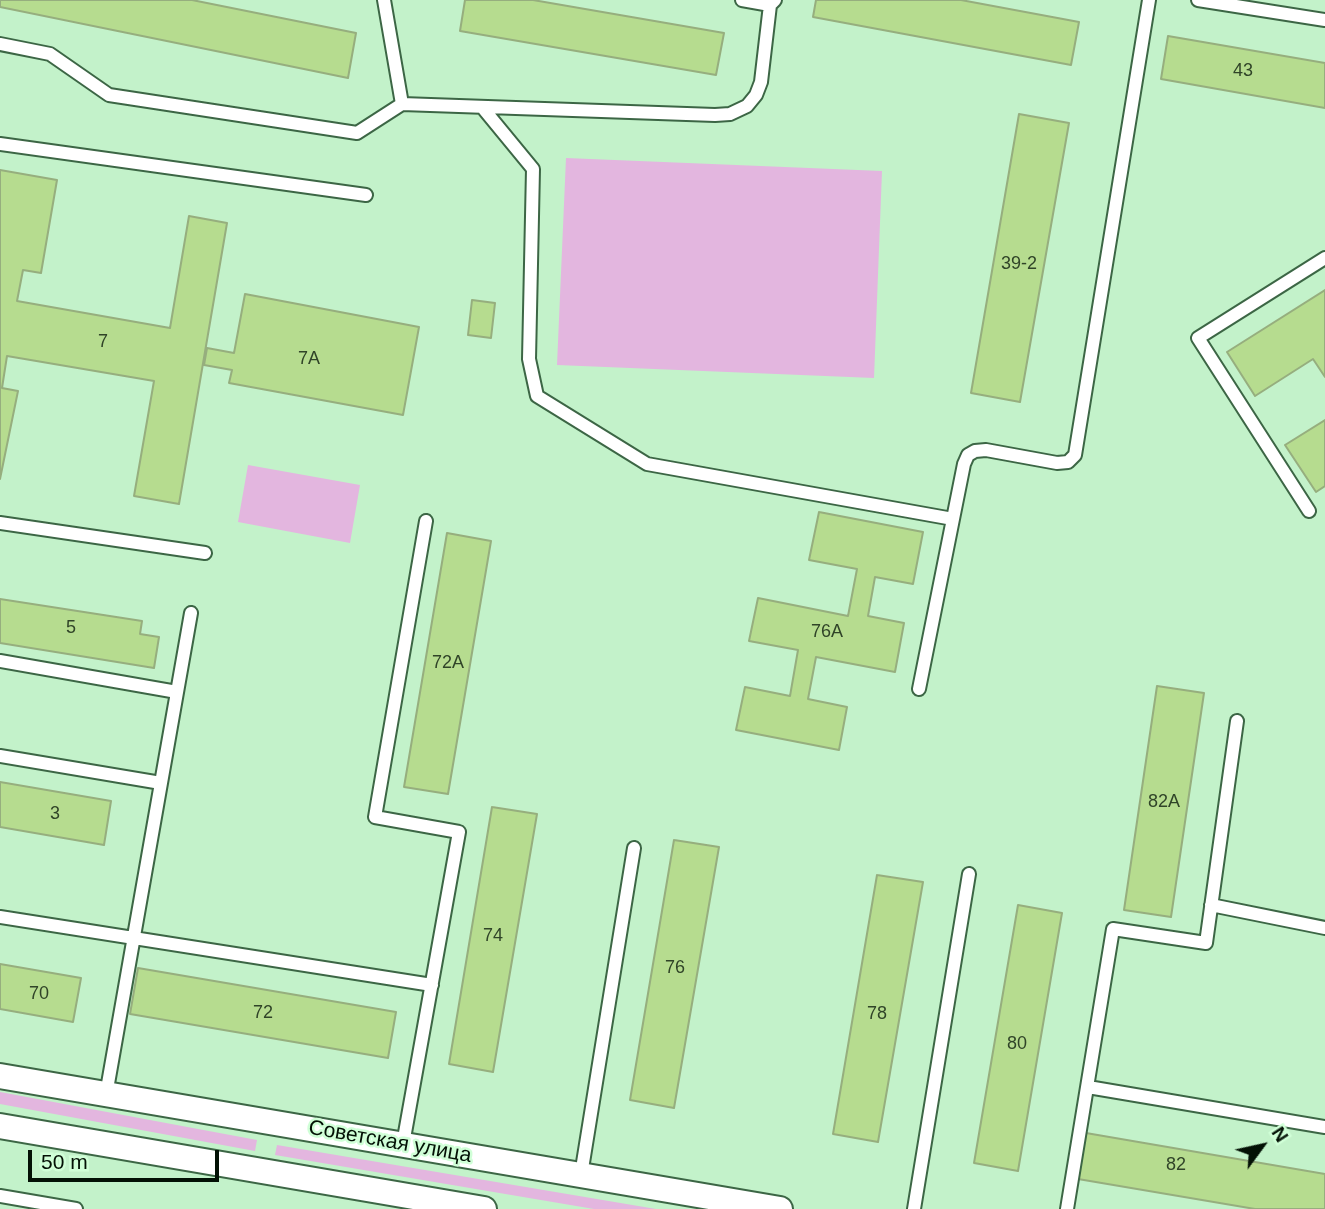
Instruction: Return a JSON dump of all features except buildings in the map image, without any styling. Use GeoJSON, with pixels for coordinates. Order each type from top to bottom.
{"type":"FeatureCollection","features":[{"type":"Feature","properties":{"kind":"street","name":"Советская улица"},"geometry":{"type":"LineString","coordinates":[[0,1076],[780,1209]]}},
{"type":"Feature","properties":{"kind":"street"},"geometry":{"type":"LineString","coordinates":[[0,1126],[484,1209]]}},
{"type":"Feature","properties":{"kind":"lane"},"geometry":{"type":"LineString","coordinates":[[383,0],[402,104]]}},
{"type":"Feature","properties":{"kind":"lane"},"geometry":{"type":"LineString","coordinates":[[0,44],[51,54],[109,95],[357,133],[402,104],[730,114],[747,106],[756,96],[761,82],[773,2],[742,0]]}},
{"type":"Feature","properties":{"kind":"lane"},"geometry":{"type":"LineString","coordinates":[[919,689],[964,464],[975,451],[1057,463],[1068,462],[1075,455],[1149,0]]}},
{"type":"Feature","properties":{"kind":"lane"},"geometry":{"type":"LineString","coordinates":[[1198,0],[1325,20]]}},
{"type":"Feature","properties":{"kind":"lane"},"geometry":{"type":"LineString","coordinates":[[482,107],[533,169],[529,359],[537,396],[646,464],[953,519]]}},
{"type":"Feature","properties":{"kind":"lane"},"geometry":{"type":"LineString","coordinates":[[0,144],[366,195]]}},
{"type":"Feature","properties":{"kind":"lane"},"geometry":{"type":"LineString","coordinates":[[1309,511],[1198,338],[1325,258]]}},
{"type":"Feature","properties":{"kind":"lane"},"geometry":{"type":"LineString","coordinates":[[403,1144],[459,832],[375,817],[426,521]]}},
{"type":"Feature","properties":{"kind":"lane"},"geometry":{"type":"LineString","coordinates":[[0,523],[205,553]]}},
{"type":"Feature","properties":{"kind":"lane"},"geometry":{"type":"LineString","coordinates":[[106,1095],[191,613]]}},
{"type":"Feature","properties":{"kind":"lane"},"geometry":{"type":"LineString","coordinates":[[0,661],[177,692]]}},
{"type":"Feature","properties":{"kind":"lane"},"geometry":{"type":"LineString","coordinates":[[1067,1209],[1113,929],[1206,943],[1237,721]]}},
{"type":"Feature","properties":{"kind":"lane"},"geometry":{"type":"LineString","coordinates":[[0,756],[161,782]]}},
{"type":"Feature","properties":{"kind":"lane"},"geometry":{"type":"LineString","coordinates":[[581,1175],[634,848]]}},
{"type":"Feature","properties":{"kind":"lane"},"geometry":{"type":"LineString","coordinates":[[914,1209],[969,874]]}},
{"type":"Feature","properties":{"kind":"lane"},"geometry":{"type":"LineString","coordinates":[[1211,905],[1325,928]]}},
{"type":"Feature","properties":{"kind":"lane"},"geometry":{"type":"LineString","coordinates":[[0,917],[432,985]]}},
{"type":"Feature","properties":{"kind":"lane"},"geometry":{"type":"LineString","coordinates":[[1088,1087],[1325,1127]]}},
{"type":"Feature","properties":{"kind":"lane"},"geometry":{"type":"LineString","coordinates":[[0,1196],[76,1209]]}},
{"type":"Feature","properties":{"kind":"shaded area"},"geometry":{"type":"Polygon","coordinates":[[[566,158],[882,171],[874,378],[557,365],[566,158]]]}},
{"type":"Feature","properties":{"kind":"shaded area"},"geometry":{"type":"Polygon","coordinates":[[[248,465],[360,485],[350,543],[238,522],[248,465]]]}},
{"type":"Feature","properties":{"kind":"shaded area"},"geometry":{"type":"Polygon","coordinates":[[[0,1092],[257,1140],[255,1151],[0,1104],[0,1092]]]}},
{"type":"Feature","properties":{"kind":"shaded area"},"geometry":{"type":"Polygon","coordinates":[[[277,1145],[656,1209],[594,1209],[275,1155],[277,1145]]]}}]}
